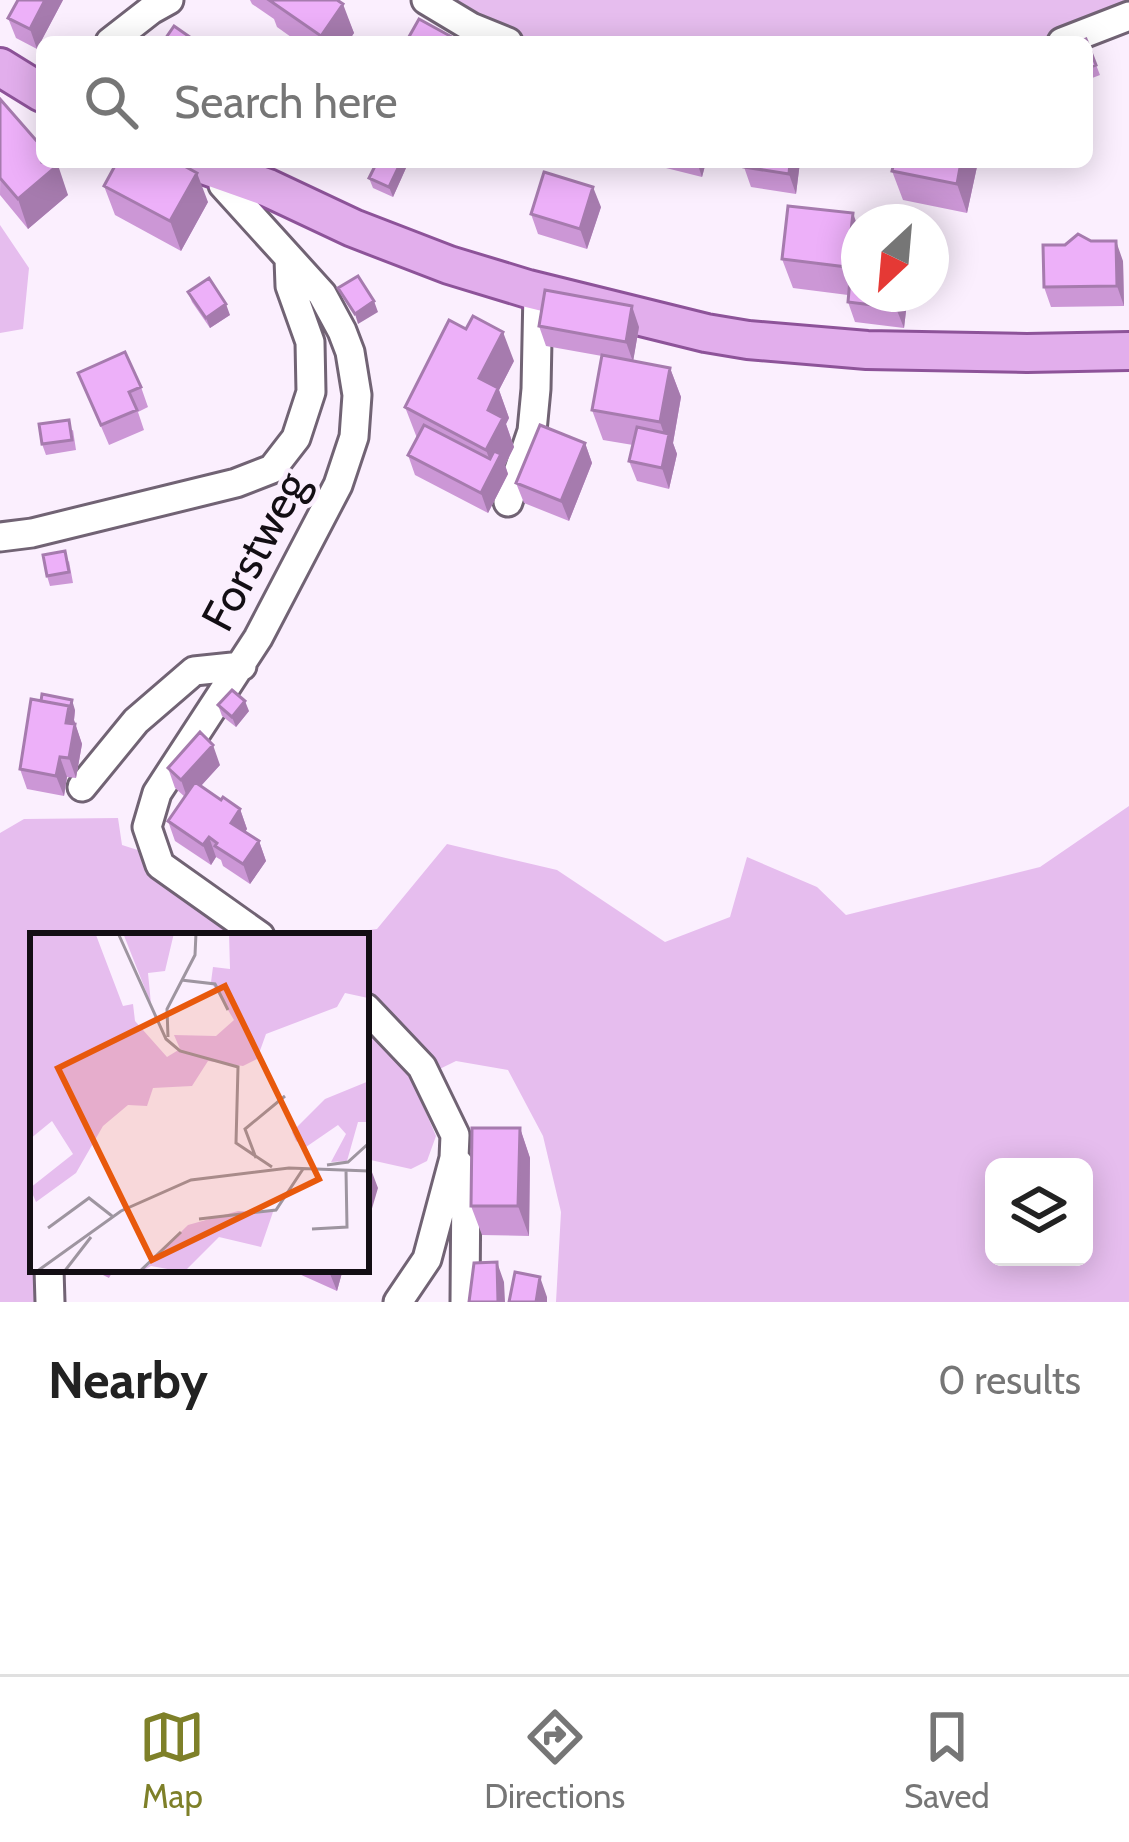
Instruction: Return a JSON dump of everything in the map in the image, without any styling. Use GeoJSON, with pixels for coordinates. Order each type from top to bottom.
{"type":"FeatureCollection","features":[{"type":"Feature","properties":{"kind":"main road"},"geometry":{"type":"LineString","coordinates":[[0,67],[36,89]]}},
{"type":"Feature","properties":{"kind":"main road"},"geometry":{"type":"LineString","coordinates":[[212,168],[411,252],[538,291],[706,333],[766,342],[923,352],[1129,351]]}},
{"type":"Feature","properties":{"kind":"street"},"geometry":{"type":"LineString","coordinates":[[118,36],[169,0]]}},
{"type":"Feature","properties":{"kind":"street"},"geometry":{"type":"LineString","coordinates":[[426,0],[493,36]]}},
{"type":"Feature","properties":{"kind":"street"},"geometry":{"type":"LineString","coordinates":[[1077,36],[1129,16]]}},
{"type":"Feature","properties":{"kind":"street","name":"Forstweg"},"geometry":{"type":"LineString","coordinates":[[210,168],[322,294],[342,331],[355,371],[357,417],[338,485],[242,666],[157,793],[147,827],[160,865],[256,933]]}},
{"type":"Feature","properties":{"kind":"street"},"geometry":{"type":"LineString","coordinates":[[0,537],[236,483],[272,469],[296,438],[310,392],[310,342],[290,286],[289,259]]}},
{"type":"Feature","properties":{"kind":"street"},"geometry":{"type":"LineString","coordinates":[[508,502],[532,431],[538,291]]}},
{"type":"Feature","properties":{"kind":"street"},"geometry":{"type":"LineString","coordinates":[[82,787],[136,722],[194,671],[242,666]]}},
{"type":"Feature","properties":{"kind":"street"},"geometry":{"type":"LineString","coordinates":[[369,1011],[422,1067],[455,1135],[454,1159],[427,1259],[398,1302]]}},
{"type":"Feature","properties":{"kind":"street"},"geometry":{"type":"LineString","coordinates":[[454,1159],[466,1173],[465,1302]]}},
{"type":"Feature","properties":{"kind":"street"},"geometry":{"type":"LineString","coordinates":[[49,1272],[50,1302]]}},
{"type":"Feature","properties":{"kind":"shaded area"},"geometry":{"type":"Polygon","coordinates":[[[440,0],[1129,0],[1129,8],[1052,36],[514,36],[440,0]]]}},
{"type":"Feature","properties":{"kind":"shaded area"},"geometry":{"type":"Polygon","coordinates":[[[0,225],[29,268],[23,329],[0,333],[0,225]]]}},
{"type":"Feature","properties":{"kind":"shaded area"},"geometry":{"type":"Polygon","coordinates":[[[1129,806],[1129,1302],[556,1302],[561,1212],[543,1136],[508,1070],[456,1061],[413,1082],[436,1136],[427,1161],[411,1169],[369,1160],[369,933],[344,933],[377,929],[447,844],[557,870],[665,942],[730,917],[747,857],[817,887],[846,915],[1040,867],[1129,806]]]}},
{"type":"Feature","properties":{"kind":"shaded area"},"geometry":{"type":"Polygon","coordinates":[[[118,818],[122,845],[169,860],[282,933],[30,933],[30,1272],[41,1272],[42,1302],[0,1302],[0,833],[24,819],[118,818]]]}},
{"type":"Feature","properties":{"kind":"building"},"geometry":{"type":"Polygon","coordinates":[[[18,0],[45,0],[30,29],[8,18],[18,0]]]}},
{"type":"Feature","properties":{"kind":"building"},"geometry":{"type":"Polygon","coordinates":[[[269,0],[337,0],[343,4],[321,36],[269,0]]]}},
{"type":"Feature","properties":{"kind":"building"},"geometry":{"type":"Polygon","coordinates":[[[419,19],[450,36],[409,36],[419,19]]]}},
{"type":"Feature","properties":{"kind":"building"},"geometry":{"type":"Polygon","coordinates":[[[174,26],[188,36],[167,36],[174,26]]]}},
{"type":"Feature","properties":{"kind":"building"},"geometry":{"type":"Polygon","coordinates":[[[0,99],[36,140],[36,168],[54,168],[18,199],[0,178],[0,99]]]}},
{"type":"Feature","properties":{"kind":"building"},"geometry":{"type":"Polygon","coordinates":[[[114,168],[188,168],[197,173],[170,221],[104,186],[114,168]]]}},
{"type":"Feature","properties":{"kind":"building"},"geometry":{"type":"Polygon","coordinates":[[[374,168],[398,168],[389,187],[369,178],[374,168]]]}},
{"type":"Feature","properties":{"kind":"building"},"geometry":{"type":"Polygon","coordinates":[[[750,168],[790,168],[789,174],[750,168]]]}},
{"type":"Feature","properties":{"kind":"building"},"geometry":{"type":"Polygon","coordinates":[[[893,168],[960,168],[957,184],[893,168]]]}},
{"type":"Feature","properties":{"kind":"building"},"geometry":{"type":"Polygon","coordinates":[[[544,172],[593,187],[580,229],[531,214],[544,172]]]}},
{"type":"Feature","properties":{"kind":"building"},"geometry":{"type":"Polygon","coordinates":[[[788,206],[841,212],[841,266],[782,259],[788,206]]]}},
{"type":"Feature","properties":{"kind":"building"},"geometry":{"type":"Polygon","coordinates":[[[1078,234],[1091,241],[1116,241],[1117,286],[1044,287],[1043,245],[1065,245],[1078,234]]]}},
{"type":"Feature","properties":{"kind":"building"},"geometry":{"type":"Polygon","coordinates":[[[358,276],[374,301],[355,314],[338,288],[358,276]]]}},
{"type":"Feature","properties":{"kind":"building"},"geometry":{"type":"Polygon","coordinates":[[[209,278],[226,304],[206,318],[188,292],[209,278]]]}},
{"type":"Feature","properties":{"kind":"building"},"geometry":{"type":"Polygon","coordinates":[[[545,290],[632,306],[626,342],[539,326],[545,290]]]}},
{"type":"Feature","properties":{"kind":"building"},"geometry":{"type":"Polygon","coordinates":[[[473,316],[503,332],[479,378],[498,388],[488,410],[503,418],[486,450],[405,407],[449,320],[466,329],[473,316]]]}},
{"type":"Feature","properties":{"kind":"building"},"geometry":{"type":"Polygon","coordinates":[[[125,352],[141,387],[129,392],[137,410],[101,425],[78,373],[125,352]]]}},
{"type":"Feature","properties":{"kind":"building"},"geometry":{"type":"Polygon","coordinates":[[[602,355],[670,368],[660,422],[592,410],[602,355]]]}},
{"type":"Feature","properties":{"kind":"building"},"geometry":{"type":"Polygon","coordinates":[[[69,420],[72,440],[42,444],[39,424],[69,420]]]}},
{"type":"Feature","properties":{"kind":"building"},"geometry":{"type":"Polygon","coordinates":[[[424,425],[490,459],[494,451],[501,454],[481,493],[408,455],[424,425]]]}},
{"type":"Feature","properties":{"kind":"building"},"geometry":{"type":"Polygon","coordinates":[[[540,425],[585,443],[561,501],[516,483],[540,425]]]}},
{"type":"Feature","properties":{"kind":"building"},"geometry":{"type":"Polygon","coordinates":[[[637,427],[669,434],[662,468],[629,461],[637,427]]]}},
{"type":"Feature","properties":{"kind":"building"},"geometry":{"type":"Polygon","coordinates":[[[65,551],[69,572],[47,576],[43,555],[65,551]]]}},
{"type":"Feature","properties":{"kind":"building"},"geometry":{"type":"Polygon","coordinates":[[[232,690],[245,701],[232,717],[218,705],[232,690]]]}},
{"type":"Feature","properties":{"kind":"building"},"geometry":{"type":"Polygon","coordinates":[[[42,694],[72,700],[70,710],[41,701],[42,694]]]}},
{"type":"Feature","properties":{"kind":"building"},"geometry":{"type":"Polygon","coordinates":[[[31,699],[69,706],[66,723],[75,724],[69,758],[60,757],[56,776],[20,769],[31,699]]]}},
{"type":"Feature","properties":{"kind":"building"},"geometry":{"type":"Polygon","coordinates":[[[200,732],[213,745],[181,780],[168,768],[200,732]]]}},
{"type":"Feature","properties":{"kind":"building"},"geometry":{"type":"Polygon","coordinates":[[[195,782],[240,809],[231,823],[259,841],[243,864],[209,837],[203,845],[168,821],[195,782]]]}},
{"type":"Feature","properties":{"kind":"building"},"geometry":{"type":"Polygon","coordinates":[[[472,1128],[520,1128],[518,1206],[471,1206],[472,1128]]]}},
{"type":"Feature","properties":{"kind":"building"},"geometry":{"type":"Polygon","coordinates":[[[497,1262],[498,1302],[469,1302],[474,1263],[497,1262]]]}},
{"type":"Feature","properties":{"kind":"building"},"geometry":{"type":"Polygon","coordinates":[[[515,1272],[540,1277],[536,1302],[509,1302],[515,1272]]]}}]}
